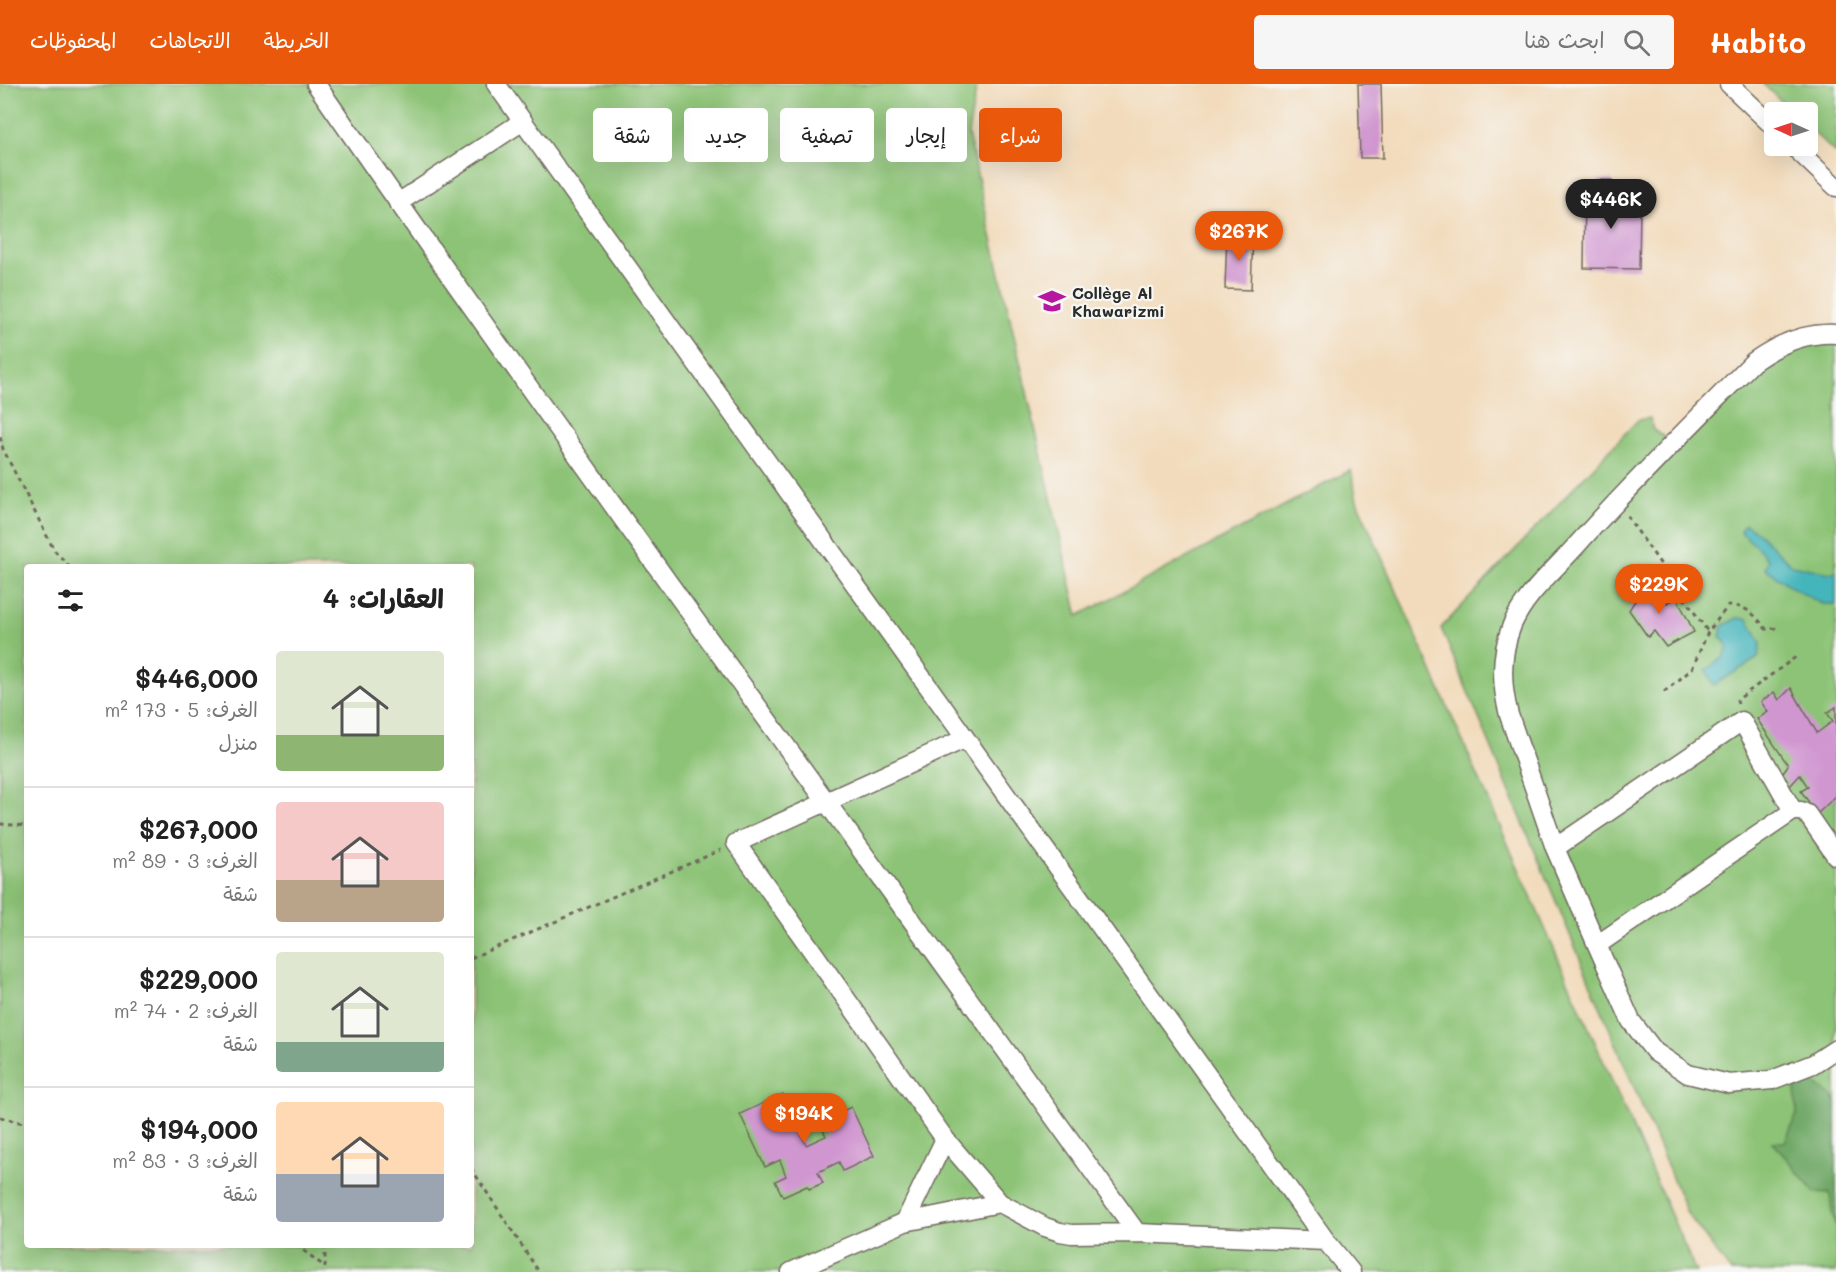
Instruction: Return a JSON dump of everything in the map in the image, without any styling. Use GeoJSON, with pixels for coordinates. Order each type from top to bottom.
{"type":"FeatureCollection","features":[{"type":"Feature","properties":{"kind":"street"},"geometry":{"type":"LineString","coordinates":[[316,84],[398,203],[1137,1233]]}},
{"type":"Feature","properties":{"kind":"street"},"geometry":{"type":"LineString","coordinates":[[496,84],[964,739],[1326,1241],[1351,1272]]}},
{"type":"Feature","properties":{"kind":"street"},"geometry":{"type":"LineString","coordinates":[[1730,84],[1764,118]]}},
{"type":"Feature","properties":{"kind":"street"},"geometry":{"type":"LineString","coordinates":[[398,203],[523,121]]}},
{"type":"Feature","properties":{"kind":"street"},"geometry":{"type":"LineString","coordinates":[[1803,156],[1836,187]]}},
{"type":"Feature","properties":{"kind":"street"},"geometry":{"type":"LineString","coordinates":[[1836,334],[1817,334],[1792,340],[1770,350],[1753,362],[1617,500],[1530,596],[1513,623],[1502,669],[1505,700],[1555,848],[1631,1021],[1655,1052],[1688,1074],[1729,1084],[1772,1080],[1813,1064],[1836,1049]]}},
{"type":"Feature","properties":{"kind":"street"},"geometry":{"type":"LineString","coordinates":[[1555,848],[1742,721],[1793,811]]}},
{"type":"Feature","properties":{"kind":"street"},"geometry":{"type":"LineString","coordinates":[[964,739],[736,843],[945,1139],[1000,1203],[1045,1227],[1072,1234],[1137,1233],[1326,1241]]}},
{"type":"Feature","properties":{"kind":"street"},"geometry":{"type":"LineString","coordinates":[[1597,945],[1793,811],[1802,811],[1807,814],[1836,856]]}},
{"type":"Feature","properties":{"kind":"street"},"geometry":{"type":"LineString","coordinates":[[905,1222],[945,1139]]}},
{"type":"Feature","properties":{"kind":"street"},"geometry":{"type":"LineString","coordinates":[[791,1272],[905,1222],[1000,1203]]}},
{"type":"Feature","properties":{"kind":"path"},"geometry":{"type":"LineString","coordinates":[[0,437],[3,449],[54,550],[67,564]]}},
{"type":"Feature","properties":{"kind":"path"},"geometry":{"type":"LineString","coordinates":[[1617,500],[1708,632]]}},
{"type":"Feature","properties":{"kind":"path"},"geometry":{"type":"LineString","coordinates":[[1664,692],[1692,669],[1708,632],[1728,606],[1741,605],[1766,629],[1778,628]]}},
{"type":"Feature","properties":{"kind":"path"},"geometry":{"type":"LineString","coordinates":[[1742,721],[1737,700],[1797,656]]}},
{"type":"Feature","properties":{"kind":"path"},"geometry":{"type":"LineString","coordinates":[[0,824],[24,826]]}},
{"type":"Feature","properties":{"kind":"path"},"geometry":{"type":"LineString","coordinates":[[474,957],[736,843]]}},
{"type":"Feature","properties":{"kind":"path"},"geometry":{"type":"LineString","coordinates":[[0,1117],[24,1123]]}},
{"type":"Feature","properties":{"kind":"path"},"geometry":{"type":"LineString","coordinates":[[474,1173],[539,1272]]}},
{"type":"Feature","properties":{"kind":"path"},"geometry":{"type":"LineString","coordinates":[[300,1248],[324,1266]]}},
{"type":"Feature","properties":{"kind":"path"},"geometry":{"type":"LineString","coordinates":[[325,1248],[325,1272]]}},
{"type":"Feature","properties":{"kind":"green space"},"geometry":{"type":"Polygon","coordinates":[[[0,84],[977,84],[968,134],[1078,616],[1351,470],[1357,501],[1696,1272],[0,1272],[0,84]]]}},
{"type":"Feature","properties":{"kind":"green space"},"geometry":{"type":"Polygon","coordinates":[[[1763,84],[1836,84],[1836,154],[1818,137],[1818,102],[1782,102],[1763,84]]]}},
{"type":"Feature","properties":{"kind":"green space"},"geometry":{"type":"Polygon","coordinates":[[[1813,338],[1836,340],[1836,1272],[1731,1272],[1687,1213],[1441,628],[1638,420],[1650,418],[1653,430],[1671,441],[1759,357],[1813,338]]]}},
{"type":"Feature","properties":{"kind":"green space"},"geometry":{"type":"Polygon","coordinates":[[[1814,1083],[1833,1097],[1836,1102],[1836,1228],[1830,1193],[1814,1192],[1773,1142],[1785,1142],[1797,1114],[1795,1087],[1814,1083]]]}},
{"type":"Feature","properties":{"kind":"water"},"geometry":{"type":"Polygon","coordinates":[[[1745,524],[1756,531],[1792,565],[1830,573],[1836,571],[1836,604],[1822,604],[1793,588],[1765,568],[1768,561],[1762,552],[1740,531],[1745,524]]]}},
{"type":"Feature","properties":{"kind":"water"},"geometry":{"type":"Polygon","coordinates":[[[1737,618],[1748,619],[1761,643],[1758,658],[1714,685],[1706,670],[1724,657],[1728,646],[1720,636],[1723,626],[1737,618]]]}},
{"type":"Feature","properties":{"kind":"building"},"geometry":{"type":"Polygon","coordinates":[[[1358,84],[1381,84],[1383,158],[1360,158],[1358,84]]]}},
{"type":"Feature","properties":{"kind":"building"},"geometry":{"type":"Polygon","coordinates":[[[1598,180],[1612,180],[1612,191],[1629,191],[1629,208],[1640,209],[1639,269],[1584,268],[1585,192],[1598,192],[1598,180]]]}},
{"type":"Feature","properties":{"kind":"building"},"geometry":{"type":"Polygon","coordinates":[[[1227,234],[1253,235],[1251,290],[1225,289],[1227,234]]]}},
{"type":"Feature","properties":{"kind":"building"},"geometry":{"type":"Polygon","coordinates":[[[1644,578],[1651,592],[1656,588],[1667,603],[1677,598],[1694,632],[1666,647],[1654,631],[1648,637],[1629,610],[1638,596],[1630,583],[1644,578]]]}},
{"type":"Feature","properties":{"kind":"building"},"geometry":{"type":"Polygon","coordinates":[[[1791,688],[1817,733],[1833,721],[1827,713],[1836,707],[1836,796],[1817,814],[1801,791],[1808,787],[1800,775],[1790,786],[1782,775],[1788,765],[1757,719],[1768,712],[1761,702],[1774,692],[1779,700],[1791,688]]]}},
{"type":"Feature","properties":{"kind":"building"},"geometry":{"type":"Polygon","coordinates":[[[783,1094],[806,1145],[826,1136],[819,1122],[851,1107],[874,1156],[843,1171],[839,1162],[818,1172],[823,1183],[809,1189],[807,1186],[783,1197],[775,1181],[786,1176],[780,1160],[765,1167],[740,1114],[783,1094]]]}},
{"type":"Feature","properties":{"kind":"place","name":"Collège Al Khawarizmi"},"geometry":{"type":"Point","coordinates":[1052,301]}}]}
